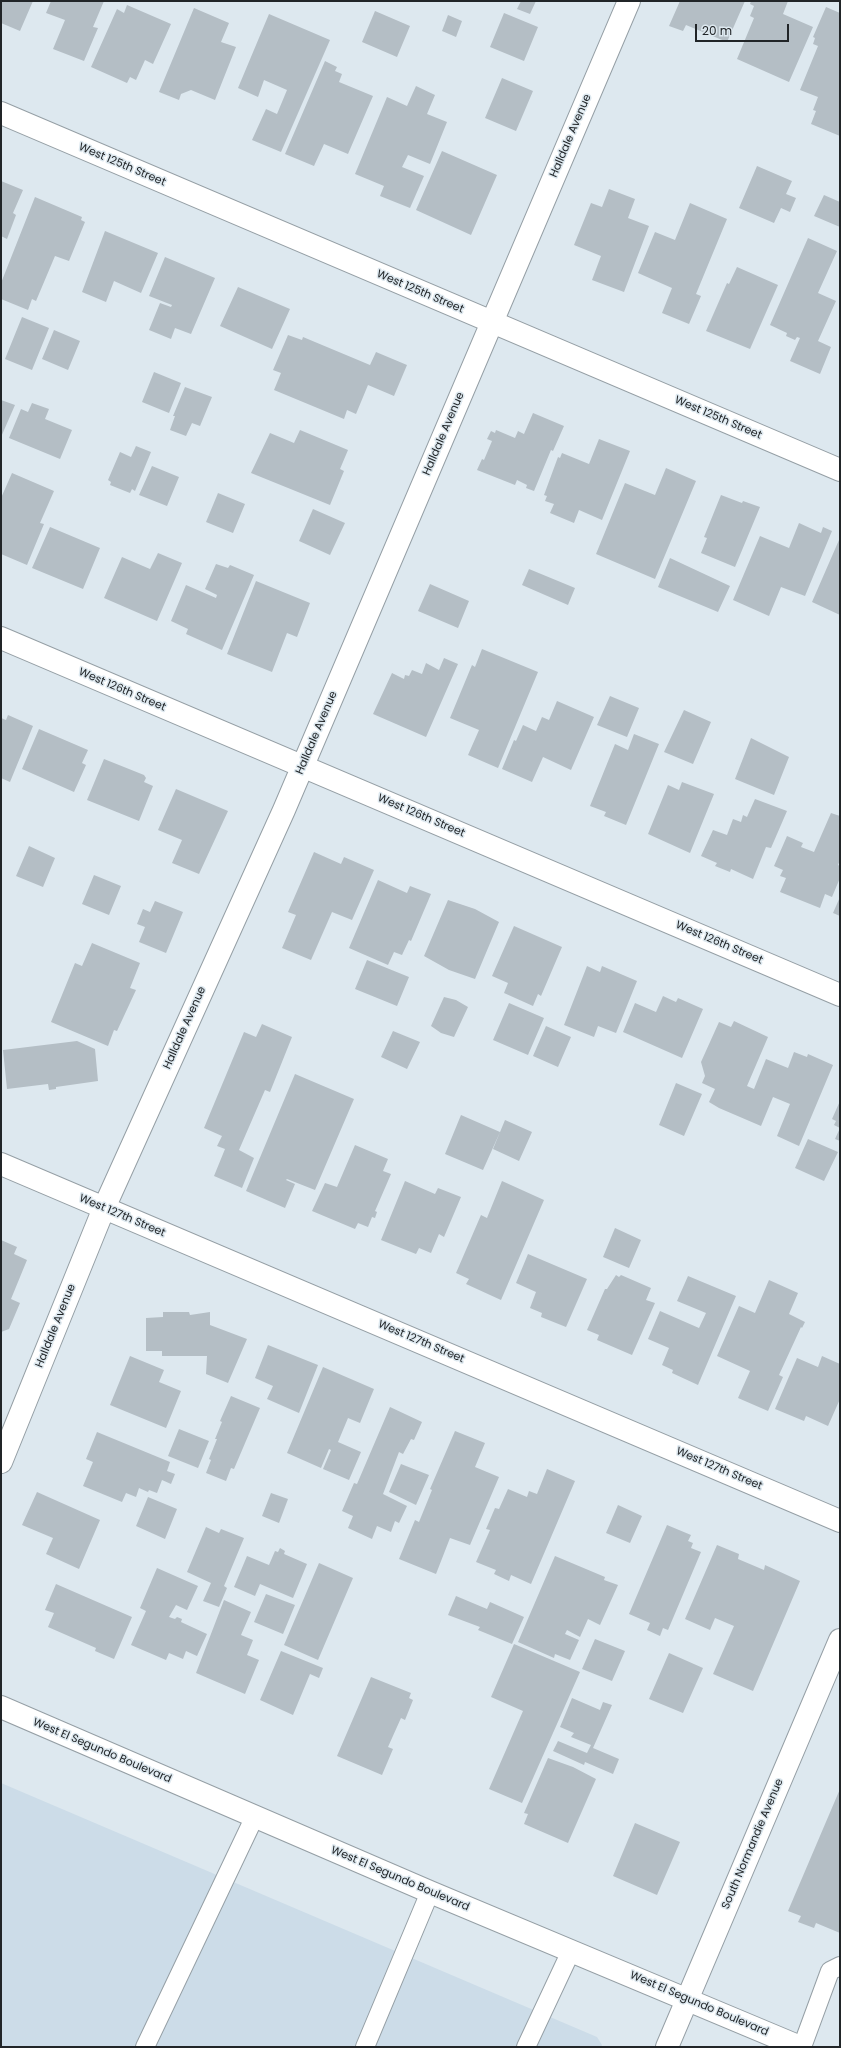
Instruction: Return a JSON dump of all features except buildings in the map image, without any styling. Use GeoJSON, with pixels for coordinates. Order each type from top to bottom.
{"type":"FeatureCollection","features":[{"type":"Feature","properties":{"kind":"street","name":"Halldale Avenue"},"geometry":{"type":"LineString","coordinates":[[1,1462],[104,1208],[303,766],[629,1]]}},
{"type":"Feature","properties":{"kind":"street","name":"West 125th Street"},"geometry":{"type":"LineString","coordinates":[[1,112],[492,323],[840,470]]}},
{"type":"Feature","properties":{"kind":"street","name":"West 126th Street"},"geometry":{"type":"LineString","coordinates":[[1,638],[840,995]]}},
{"type":"Feature","properties":{"kind":"street","name":"West 127th Street"},"geometry":{"type":"LineString","coordinates":[[1,1164],[840,1521]]}},
{"type":"Feature","properties":{"kind":"street","name":"South Normandie Avenue"},"geometry":{"type":"LineString","coordinates":[[667,2047],[686,1998],[840,1640]]}},
{"type":"Feature","properties":{"kind":"street","name":"West El Segundo Boulevard"},"geometry":{"type":"LineString","coordinates":[[1,1707],[430,1892],[801,2047]]}},
{"type":"Feature","properties":{"kind":"lane"},"geometry":{"type":"LineString","coordinates":[[145,2047],[255,1816]]}},
{"type":"Feature","properties":{"kind":"lane"},"geometry":{"type":"LineString","coordinates":[[365,2047],[430,1892]]}},
{"type":"Feature","properties":{"kind":"lane"},"geometry":{"type":"LineString","coordinates":[[526,2047],[571,1951]]}},
{"type":"Feature","properties":{"kind":"lane"},"geometry":{"type":"LineString","coordinates":[[801,2047],[830,1971],[840,1966]]}},
{"type":"Feature","properties":{"kind":"shaded area"},"geometry":{"type":"Polygon","coordinates":[[[1,1783],[597,2037],[602,2045],[601,2047],[1,2047],[1,1783]]]}}]}
